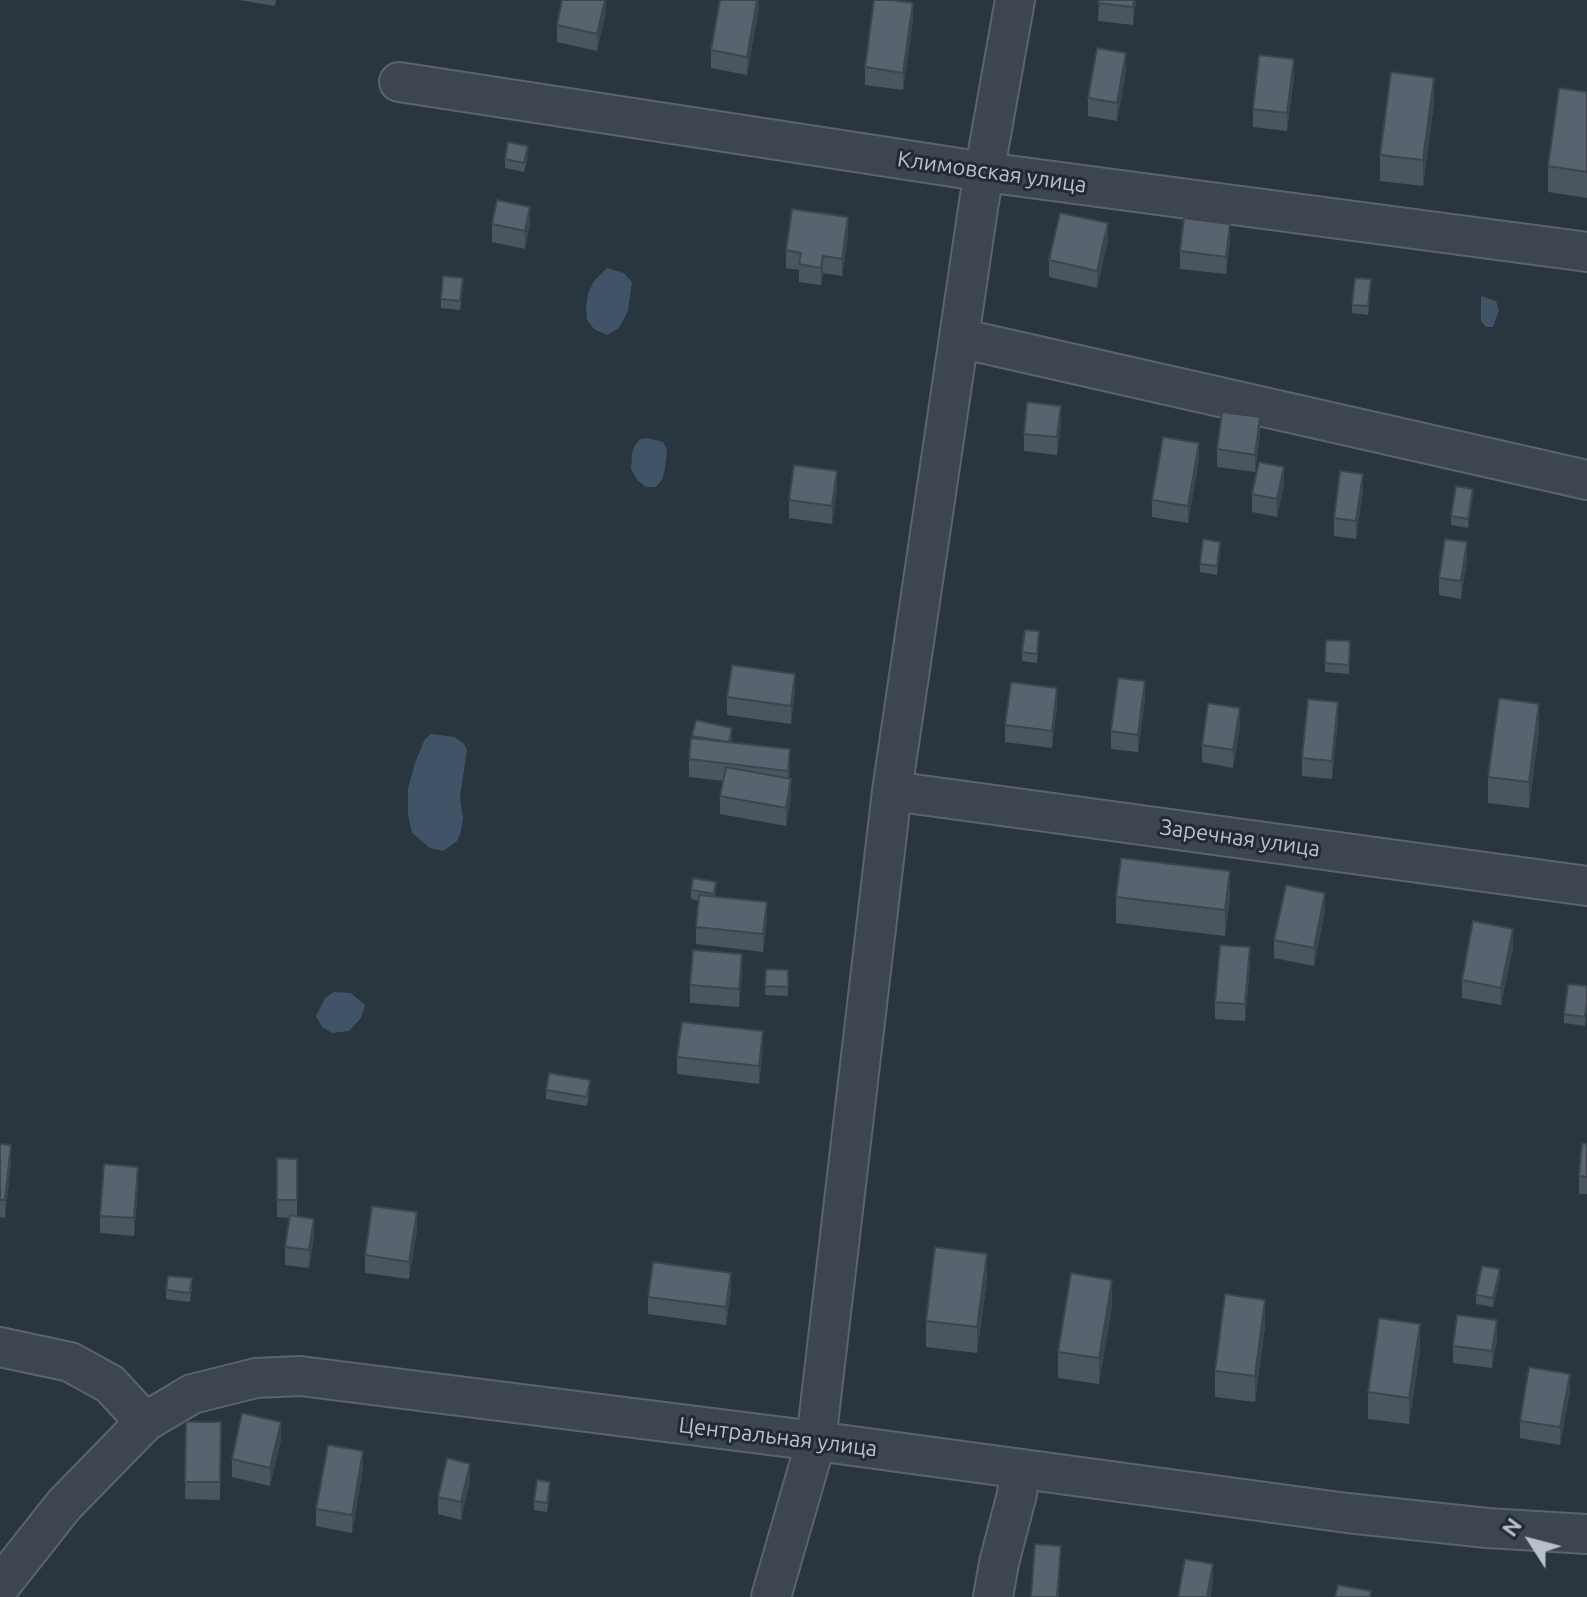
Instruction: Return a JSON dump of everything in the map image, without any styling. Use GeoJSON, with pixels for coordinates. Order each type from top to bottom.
{"type":"FeatureCollection","features":[{"type":"Feature","properties":{"kind":"street"},"geometry":{"type":"LineString","coordinates":[[771,1597],[816,1441],[892,791],[959,338],[1015,0]]}},
{"type":"Feature","properties":{"kind":"street","name":"Климовская улица"},"geometry":{"type":"LineString","coordinates":[[399,82],[985,172],[1587,252]]}},
{"type":"Feature","properties":{"kind":"street"},"geometry":{"type":"LineString","coordinates":[[959,338],[1587,480]]}},
{"type":"Feature","properties":{"kind":"street","name":"Заречная улица"},"geometry":{"type":"LineString","coordinates":[[892,791],[1587,886]]}},
{"type":"Feature","properties":{"kind":"street"},"geometry":{"type":"LineString","coordinates":[[0,1347],[70,1362],[110,1384],[145,1422]]}},
{"type":"Feature","properties":{"kind":"street","name":"Центральная улица"},"geometry":{"type":"LineString","coordinates":[[0,1586],[64,1505],[145,1422],[192,1394],[256,1378],[300,1376],[816,1441],[1347,1513],[1487,1528],[1587,1534]]}},
{"type":"Feature","properties":{"kind":"street"},"geometry":{"type":"LineString","coordinates":[[993,1597],[1020,1469]]}},
{"type":"Feature","properties":{"kind":"water"},"geometry":{"type":"Polygon","coordinates":[[[607,268],[624,273],[632,282],[628,311],[619,328],[607,335],[594,329],[587,320],[586,307],[594,281],[607,268]]]}},
{"type":"Feature","properties":{"kind":"water"},"geometry":{"type":"Polygon","coordinates":[[[1481,296],[1496,301],[1499,310],[1493,327],[1486,327],[1481,321],[1481,296]]]}},
{"type":"Feature","properties":{"kind":"water"},"geometry":{"type":"Polygon","coordinates":[[[640,439],[663,442],[667,450],[662,480],[656,487],[646,487],[631,469],[635,445],[640,439]]]}},
{"type":"Feature","properties":{"kind":"water"},"geometry":{"type":"Polygon","coordinates":[[[431,734],[455,737],[467,750],[460,796],[461,832],[457,841],[443,851],[430,848],[412,833],[408,815],[408,788],[416,760],[425,739],[431,734]]]}},
{"type":"Feature","properties":{"kind":"water"},"geometry":{"type":"Polygon","coordinates":[[[334,992],[351,993],[365,1005],[361,1018],[349,1031],[332,1033],[322,1027],[316,1016],[325,998],[334,992]]]}},
{"type":"Feature","properties":{"kind":"building"},"geometry":{"type":"Polygon","coordinates":[[[562,0],[605,0],[597,34],[557,25],[562,0]]]}},
{"type":"Feature","properties":{"kind":"building"},"geometry":{"type":"Polygon","coordinates":[[[720,0],[757,0],[747,57],[711,50],[720,0]]]}},
{"type":"Feature","properties":{"kind":"building"},"geometry":{"type":"Polygon","coordinates":[[[874,0],[913,3],[903,73],[865,67],[874,0]]]}},
{"type":"Feature","properties":{"kind":"building"},"geometry":{"type":"Polygon","coordinates":[[[1099,0],[1134,0],[1133,7],[1098,3],[1099,0]]]}},
{"type":"Feature","properties":{"kind":"building"},"geometry":{"type":"Polygon","coordinates":[[[1097,48],[1126,53],[1117,103],[1088,98],[1097,48]]]}},
{"type":"Feature","properties":{"kind":"building"},"geometry":{"type":"Polygon","coordinates":[[[1259,55],[1294,59],[1287,113],[1253,109],[1259,55]]]}},
{"type":"Feature","properties":{"kind":"building"},"geometry":{"type":"Polygon","coordinates":[[[1391,72],[1434,78],[1423,160],[1380,155],[1391,72]]]}},
{"type":"Feature","properties":{"kind":"building"},"geometry":{"type":"Polygon","coordinates":[[[1559,88],[1587,92],[1587,172],[1548,166],[1559,88]]]}},
{"type":"Feature","properties":{"kind":"building"},"geometry":{"type":"Polygon","coordinates":[[[508,142],[528,146],[524,163],[505,159],[508,142]]]}},
{"type":"Feature","properties":{"kind":"building"},"geometry":{"type":"Polygon","coordinates":[[[497,200],[530,207],[525,231],[492,224],[497,200]]]}},
{"type":"Feature","properties":{"kind":"building"},"geometry":{"type":"Polygon","coordinates":[[[792,209],[848,217],[842,259],[823,256],[821,268],[799,264],[801,253],[786,250],[792,209]]]}},
{"type":"Feature","properties":{"kind":"building"},"geometry":{"type":"Polygon","coordinates":[[[1060,213],[1108,223],[1097,271],[1049,260],[1060,213]]]}},
{"type":"Feature","properties":{"kind":"building"},"geometry":{"type":"Polygon","coordinates":[[[1184,218],[1230,224],[1226,257],[1180,251],[1184,218]]]}},
{"type":"Feature","properties":{"kind":"building"},"geometry":{"type":"Polygon","coordinates":[[[443,276],[463,278],[460,301],[441,299],[443,276]]]}},
{"type":"Feature","properties":{"kind":"building"},"geometry":{"type":"Polygon","coordinates":[[[1355,278],[1371,279],[1368,306],[1352,305],[1355,278]]]}},
{"type":"Feature","properties":{"kind":"building"},"geometry":{"type":"Polygon","coordinates":[[[1027,402],[1061,406],[1057,437],[1024,434],[1027,402]]]}},
{"type":"Feature","properties":{"kind":"building"},"geometry":{"type":"Polygon","coordinates":[[[1222,412],[1260,417],[1255,455],[1217,449],[1222,412]]]}},
{"type":"Feature","properties":{"kind":"building"},"geometry":{"type":"Polygon","coordinates":[[[1163,437],[1199,443],[1188,506],[1152,500],[1163,437]]]}},
{"type":"Feature","properties":{"kind":"building"},"geometry":{"type":"Polygon","coordinates":[[[1259,462],[1284,467],[1277,499],[1252,494],[1259,462]]]}},
{"type":"Feature","properties":{"kind":"building"},"geometry":{"type":"Polygon","coordinates":[[[794,465],[837,471],[832,506],[789,500],[794,465]]]}},
{"type":"Feature","properties":{"kind":"building"},"geometry":{"type":"Polygon","coordinates":[[[1340,471],[1363,474],[1356,521],[1334,518],[1340,471]]]}},
{"type":"Feature","properties":{"kind":"building"},"geometry":{"type":"Polygon","coordinates":[[[1456,486],[1473,489],[1468,519],[1451,516],[1456,486]]]}},
{"type":"Feature","properties":{"kind":"building"},"geometry":{"type":"Polygon","coordinates":[[[1203,539],[1220,542],[1217,566],[1200,564],[1203,539]]]}},
{"type":"Feature","properties":{"kind":"building"},"geometry":{"type":"Polygon","coordinates":[[[1445,539],[1467,542],[1461,581],[1439,578],[1445,539]]]}},
{"type":"Feature","properties":{"kind":"building"},"geometry":{"type":"Polygon","coordinates":[[[1025,630],[1039,631],[1037,654],[1022,652],[1025,630]]]}},
{"type":"Feature","properties":{"kind":"building"},"geometry":{"type":"Polygon","coordinates":[[[1326,640],[1350,641],[1349,665],[1325,663],[1326,640]]]}},
{"type":"Feature","properties":{"kind":"building"},"geometry":{"type":"Polygon","coordinates":[[[732,665],[795,674],[791,706],[727,697],[732,665]]]}},
{"type":"Feature","properties":{"kind":"building"},"geometry":{"type":"Polygon","coordinates":[[[1118,678],[1145,681],[1138,735],[1111,731],[1118,678]]]}},
{"type":"Feature","properties":{"kind":"building"},"geometry":{"type":"Polygon","coordinates":[[[1011,682],[1057,688],[1052,731],[1005,725],[1011,682]]]}},
{"type":"Feature","properties":{"kind":"building"},"geometry":{"type":"Polygon","coordinates":[[[1499,698],[1539,704],[1529,782],[1488,777],[1499,698]]]}},
{"type":"Feature","properties":{"kind":"building"},"geometry":{"type":"Polygon","coordinates":[[[1308,699],[1338,702],[1332,761],[1302,758],[1308,699]]]}},
{"type":"Feature","properties":{"kind":"building"},"geometry":{"type":"Polygon","coordinates":[[[1208,703],[1240,708],[1233,750],[1202,745],[1208,703]]]}},
{"type":"Feature","properties":{"kind":"building"},"geometry":{"type":"Polygon","coordinates":[[[696,720],[732,728],[729,742],[692,736],[696,720]]]}},
{"type":"Feature","properties":{"kind":"building"},"geometry":{"type":"Polygon","coordinates":[[[691,738],[790,749],[788,771],[689,759],[691,738]]]}},
{"type":"Feature","properties":{"kind":"building"},"geometry":{"type":"Polygon","coordinates":[[[726,767],[791,779],[786,808],[720,796],[726,767]]]}},
{"type":"Feature","properties":{"kind":"building"},"geometry":{"type":"Polygon","coordinates":[[[1121,858],[1230,871],[1225,910],[1116,897],[1121,858]]]}},
{"type":"Feature","properties":{"kind":"building"},"geometry":{"type":"Polygon","coordinates":[[[693,878],[716,882],[714,894],[691,890],[693,878]]]}},
{"type":"Feature","properties":{"kind":"building"},"geometry":{"type":"Polygon","coordinates":[[[1286,885],[1325,893],[1314,948],[1274,940],[1286,885]]]}},
{"type":"Feature","properties":{"kind":"building"},"geometry":{"type":"Polygon","coordinates":[[[699,895],[767,902],[763,934],[696,927],[699,895]]]}},
{"type":"Feature","properties":{"kind":"building"},"geometry":{"type":"Polygon","coordinates":[[[1473,921],[1513,929],[1501,988],[1462,980],[1473,921]]]}},
{"type":"Feature","properties":{"kind":"building"},"geometry":{"type":"Polygon","coordinates":[[[1220,945],[1250,947],[1245,1004],[1215,1002],[1220,945]]]}},
{"type":"Feature","properties":{"kind":"building"},"geometry":{"type":"Polygon","coordinates":[[[693,950],[742,954],[739,989],[690,985],[693,950]]]}},
{"type":"Feature","properties":{"kind":"building"},"geometry":{"type":"Polygon","coordinates":[[[766,969],[788,970],[788,987],[765,986],[766,969]]]}},
{"type":"Feature","properties":{"kind":"building"},"geometry":{"type":"Polygon","coordinates":[[[1568,984],[1587,986],[1585,1017],[1564,1014],[1568,984]]]}},
{"type":"Feature","properties":{"kind":"building"},"geometry":{"type":"Polygon","coordinates":[[[682,1022],[763,1031],[759,1066],[677,1057],[682,1022]]]}},
{"type":"Feature","properties":{"kind":"building"},"geometry":{"type":"Polygon","coordinates":[[[549,1073],[590,1080],[587,1097],[546,1090],[549,1073]]]}},
{"type":"Feature","properties":{"kind":"building"},"geometry":{"type":"Polygon","coordinates":[[[1582,1143],[1587,1144],[1587,1177],[1579,1176],[1582,1143]]]}},
{"type":"Feature","properties":{"kind":"building"},"geometry":{"type":"Polygon","coordinates":[[[0,1144],[11,1145],[5,1200],[0,1200],[0,1144]]]}},
{"type":"Feature","properties":{"kind":"building"},"geometry":{"type":"Polygon","coordinates":[[[277,1158],[297,1159],[297,1200],[277,1200],[277,1158]]]}},
{"type":"Feature","properties":{"kind":"building"},"geometry":{"type":"Polygon","coordinates":[[[104,1164],[138,1167],[134,1218],[100,1216],[104,1164]]]}},
{"type":"Feature","properties":{"kind":"building"},"geometry":{"type":"Polygon","coordinates":[[[372,1206],[417,1212],[409,1262],[365,1255],[372,1206]]]}},
{"type":"Feature","properties":{"kind":"building"},"geometry":{"type":"Polygon","coordinates":[[[290,1215],[314,1219],[309,1250],[285,1247],[290,1215]]]}},
{"type":"Feature","properties":{"kind":"building"},"geometry":{"type":"Polygon","coordinates":[[[935,1247],[987,1254],[977,1327],[926,1321],[935,1247]]]}},
{"type":"Feature","properties":{"kind":"building"},"geometry":{"type":"Polygon","coordinates":[[[653,1262],[731,1273],[726,1307],[648,1297],[653,1262]]]}},
{"type":"Feature","properties":{"kind":"building"},"geometry":{"type":"Polygon","coordinates":[[[1482,1266],[1500,1269],[1493,1298],[1476,1295],[1482,1266]]]}},
{"type":"Feature","properties":{"kind":"building"},"geometry":{"type":"Polygon","coordinates":[[[1071,1273],[1112,1280],[1099,1358],[1058,1352],[1071,1273]]]}},
{"type":"Feature","properties":{"kind":"building"},"geometry":{"type":"Polygon","coordinates":[[[168,1276],[192,1278],[190,1293],[166,1290],[168,1276]]]}},
{"type":"Feature","properties":{"kind":"building"},"geometry":{"type":"Polygon","coordinates":[[[1225,1294],[1265,1300],[1255,1376],[1215,1371],[1225,1294]]]}},
{"type":"Feature","properties":{"kind":"building"},"geometry":{"type":"Polygon","coordinates":[[[1457,1315],[1497,1320],[1492,1351],[1453,1346],[1457,1315]]]}},
{"type":"Feature","properties":{"kind":"building"},"geometry":{"type":"Polygon","coordinates":[[[1379,1318],[1420,1324],[1409,1398],[1368,1392],[1379,1318]]]}},
{"type":"Feature","properties":{"kind":"building"},"geometry":{"type":"Polygon","coordinates":[[[1529,1367],[1570,1374],[1560,1427],[1520,1421],[1529,1367]]]}},
{"type":"Feature","properties":{"kind":"building"},"geometry":{"type":"Polygon","coordinates":[[[242,1413],[281,1422],[270,1468],[232,1459],[242,1413]]]}},
{"type":"Feature","properties":{"kind":"building"},"geometry":{"type":"Polygon","coordinates":[[[186,1422],[221,1422],[220,1482],[185,1482],[186,1422]]]}},
{"type":"Feature","properties":{"kind":"building"},"geometry":{"type":"Polygon","coordinates":[[[328,1445],[363,1451],[352,1515],[316,1509],[328,1445]]]}},
{"type":"Feature","properties":{"kind":"building"},"geometry":{"type":"Polygon","coordinates":[[[447,1458],[470,1464],[461,1502],[438,1497],[447,1458]]]}},
{"type":"Feature","properties":{"kind":"building"},"geometry":{"type":"Polygon","coordinates":[[[537,1480],[550,1482],[547,1503],[534,1501],[537,1480]]]}},
{"type":"Feature","properties":{"kind":"building"},"geometry":{"type":"Polygon","coordinates":[[[1035,1544],[1061,1546],[1057,1597],[1031,1597],[1035,1544]]]}},
{"type":"Feature","properties":{"kind":"building"},"geometry":{"type":"Polygon","coordinates":[[[1185,1559],[1213,1564],[1207,1597],[1178,1597],[1185,1559]]]}},
{"type":"Feature","properties":{"kind":"building"},"geometry":{"type":"Polygon","coordinates":[[[1338,1585],[1371,1591],[1370,1597],[1335,1597],[1338,1585]]]}}]}
